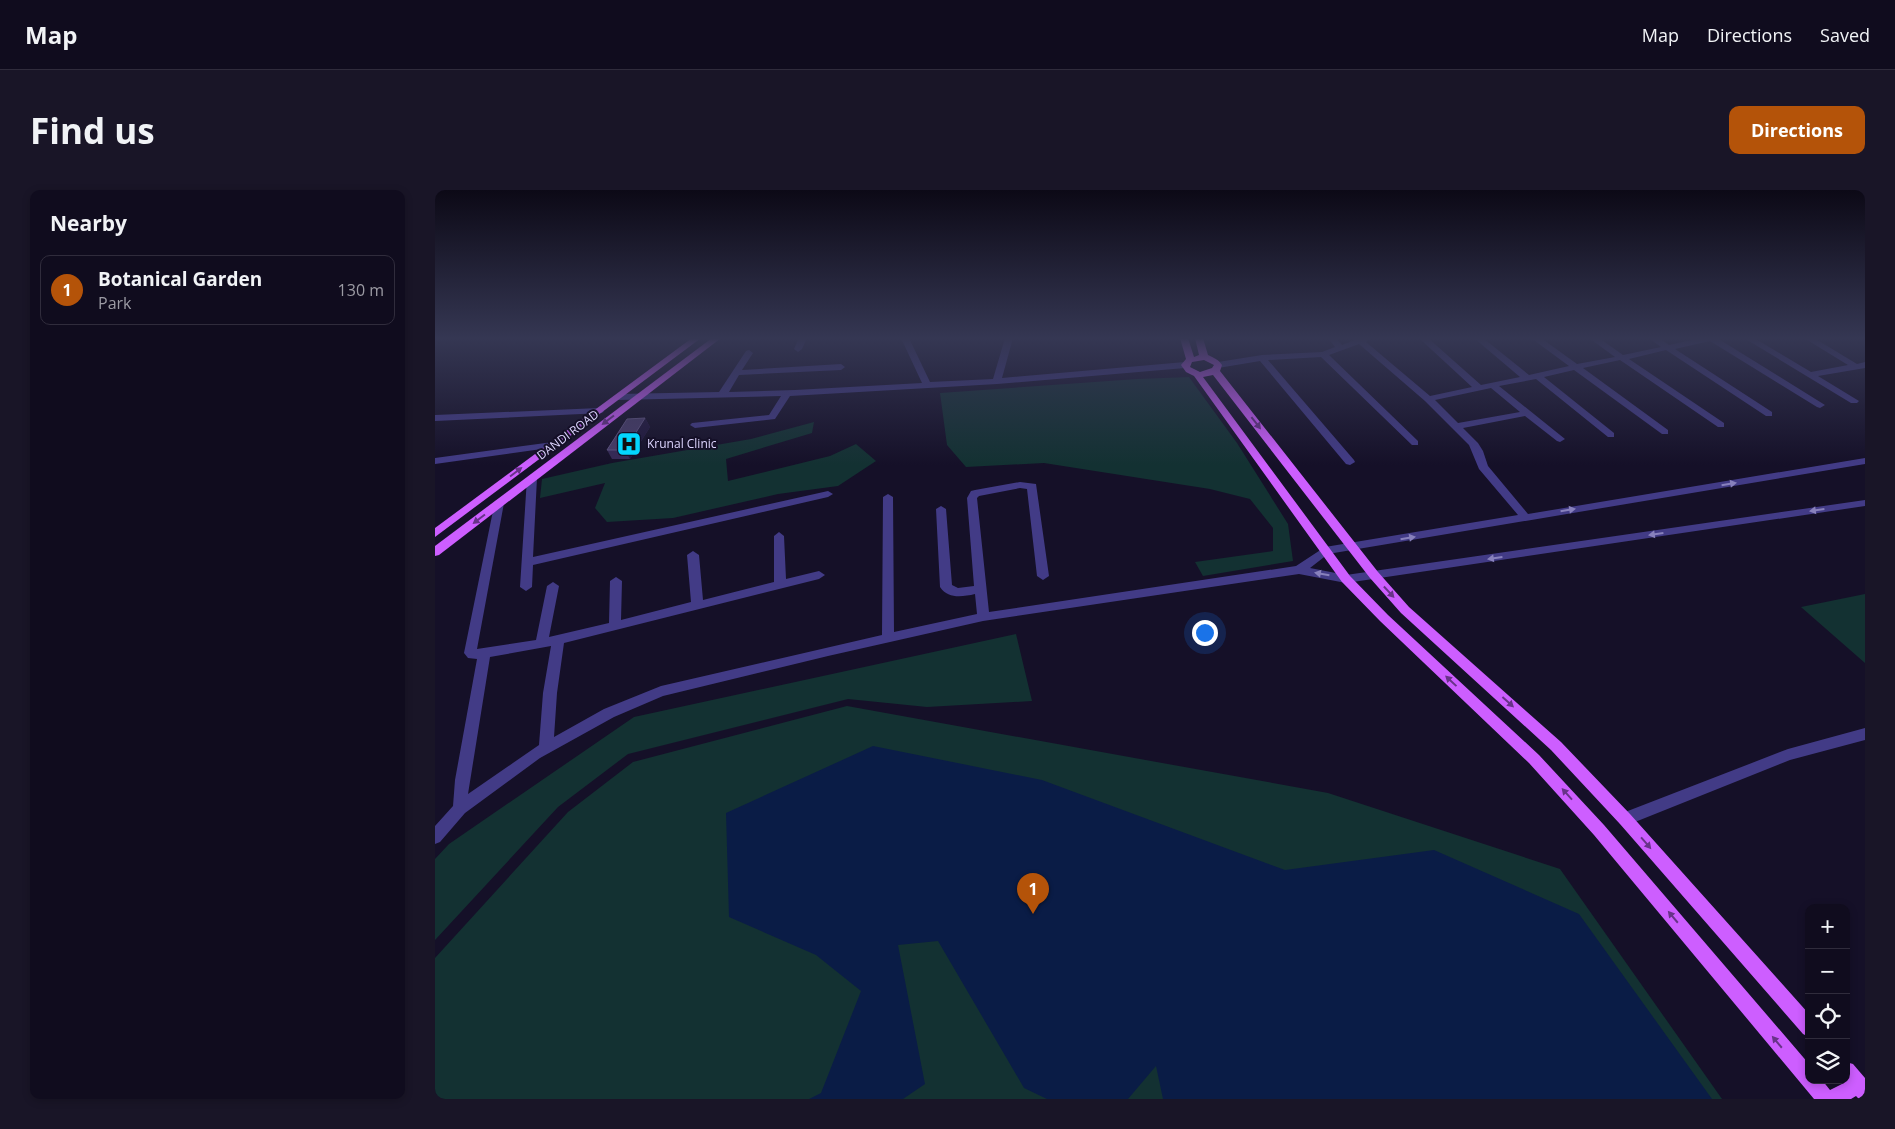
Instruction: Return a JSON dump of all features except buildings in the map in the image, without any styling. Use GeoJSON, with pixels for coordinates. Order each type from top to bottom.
{"type":"FeatureCollection","features":[{"type":"Feature","properties":{"kind":"main road","name":"DANDI ROAD"},"geometry":{"type":"LineString","coordinates":[[435,533],[639,380]]}},
{"type":"Feature","properties":{"kind":"main road","name":"DANDI ROAD"},"geometry":{"type":"LineString","coordinates":[[435,552],[661,380]]}},
{"type":"Feature","properties":{"kind":"main road"},"geometry":{"type":"LineString","coordinates":[[1202,380],[1346,579],[1384,618],[1535,759],[1599,830],[1805,1075]]}},
{"type":"Feature","properties":{"kind":"main road"},"geometry":{"type":"LineString","coordinates":[[1226,380],[1374,575],[1405,610],[1556,746],[1625,819],[1805,1023]]}},
{"type":"Feature","properties":{"kind":"main road"},"geometry":{"type":"LineString","coordinates":[[1832,1099],[1862,1088],[1850,1075]]}},
{"type":"Feature","properties":{"kind":"main road"},"geometry":{"type":"LineString","coordinates":[[1813,1084],[1826,1099]]}},
{"type":"Feature","properties":{"kind":"street"},"geometry":{"type":"LineString","coordinates":[[722,395],[731,380]]}},
{"type":"Feature","properties":{"kind":"street"},"geometry":{"type":"LineString","coordinates":[[925,380],[927,385]]}},
{"type":"Feature","properties":{"kind":"street"},"geometry":{"type":"LineString","coordinates":[[617,397],[787,394],[1003,380]]}},
{"type":"Feature","properties":{"kind":"street"},"geometry":{"type":"LineString","coordinates":[[1280,380],[1350,462]]}},
{"type":"Feature","properties":{"kind":"street"},"geometry":{"type":"LineString","coordinates":[[1350,380],[1415,443]]}},
{"type":"Feature","properties":{"kind":"street"},"geometry":{"type":"LineString","coordinates":[[1409,380],[1473,444],[1478,451],[1483,467],[1525,517]]}},
{"type":"Feature","properties":{"kind":"street"},"geometry":{"type":"LineString","coordinates":[[1471,380],[1479,388]]}},
{"type":"Feature","properties":{"kind":"street"},"geometry":{"type":"LineString","coordinates":[[1428,398],[1515,380]]}},
{"type":"Feature","properties":{"kind":"street"},"geometry":{"type":"LineString","coordinates":[[1544,380],[1611,435]]}},
{"type":"Feature","properties":{"kind":"street"},"geometry":{"type":"LineString","coordinates":[[1594,380],[1665,432]]}},
{"type":"Feature","properties":{"kind":"street"},"geometry":{"type":"LineString","coordinates":[[1654,380],[1721,425]]}},
{"type":"Feature","properties":{"kind":"street"},"geometry":{"type":"LineString","coordinates":[[1718,380],[1769,414]]}},
{"type":"Feature","properties":{"kind":"street"},"geometry":{"type":"LineString","coordinates":[[1780,380],[1820,405]]}},
{"type":"Feature","properties":{"kind":"street"},"geometry":{"type":"LineString","coordinates":[[1818,380],[1854,401]]}},
{"type":"Feature","properties":{"kind":"street"},"geometry":{"type":"LineString","coordinates":[[1492,385],[1560,439]]}},
{"type":"Feature","properties":{"kind":"street"},"geometry":{"type":"LineString","coordinates":[[695,425],[772,417],[787,394]]}},
{"type":"Feature","properties":{"kind":"street"},"geometry":{"type":"LineString","coordinates":[[435,418],[599,411]]}},
{"type":"Feature","properties":{"kind":"street"},"geometry":{"type":"LineString","coordinates":[[1456,426],[1527,412]]}},
{"type":"Feature","properties":{"kind":"street"},"geometry":{"type":"LineString","coordinates":[[435,461],[553,445]]}},
{"type":"Feature","properties":{"kind":"street"},"geometry":{"type":"LineString","coordinates":[[1299,570],[1325,551],[1865,461]]}},
{"type":"Feature","properties":{"kind":"street"},"geometry":{"type":"LineString","coordinates":[[526,587],[532,478]]}},
{"type":"Feature","properties":{"kind":"street"},"geometry":{"type":"LineString","coordinates":[[983,617],[972,498],[975,493],[1019,485],[1033,486],[1043,576]]}},
{"type":"Feature","properties":{"kind":"street"},"geometry":{"type":"LineString","coordinates":[[528,562],[828,494]]}},
{"type":"Feature","properties":{"kind":"street"},"geometry":{"type":"LineString","coordinates":[[887,497],[888,638]]}},
{"type":"Feature","properties":{"kind":"street"},"geometry":{"type":"LineString","coordinates":[[499,503],[470,653],[472,655],[484,655],[541,644],[819,575]]}},
{"type":"Feature","properties":{"kind":"street"},"geometry":{"type":"LineString","coordinates":[[435,837],[460,808],[546,748],[609,713],[661,692],[888,638],[983,617],[1299,570],[1346,579],[1865,503]]}},
{"type":"Feature","properties":{"kind":"street"},"geometry":{"type":"LineString","coordinates":[[941,509],[947,587],[956,594],[981,589]]}},
{"type":"Feature","properties":{"kind":"street"},"geometry":{"type":"LineString","coordinates":[[779,536],[780,585]]}},
{"type":"Feature","properties":{"kind":"street"},"geometry":{"type":"LineString","coordinates":[[693,555],[697,605]]}},
{"type":"Feature","properties":{"kind":"street"},"geometry":{"type":"LineString","coordinates":[[615,626],[616,581]]}},
{"type":"Feature","properties":{"kind":"street"},"geometry":{"type":"LineString","coordinates":[[541,644],[553,586]]}},
{"type":"Feature","properties":{"kind":"street"},"geometry":{"type":"LineString","coordinates":[[546,748],[550,694],[558,640]]}},
{"type":"Feature","properties":{"kind":"street"},"geometry":{"type":"LineString","coordinates":[[460,808],[462,780],[484,655]]}},
{"type":"Feature","properties":{"kind":"street"},"geometry":{"type":"LineString","coordinates":[[1625,819],[1789,755],[1865,734]]}},
{"type":"Feature","properties":{"kind":"green space"},"geometry":{"type":"Polygon","coordinates":[[[1117,380],[1191,380],[1237,443],[1288,524],[1293,561],[1203,576],[1195,562],[1273,551],[1273,528],[1250,499],[1210,489],[1044,463],[966,467],[947,445],[940,393],[1117,380]]]}},
{"type":"Feature","properties":{"kind":"green space"},"geometry":{"type":"Polygon","coordinates":[[[814,422],[812,433],[726,459],[728,481],[830,456],[856,444],[876,461],[838,486],[778,494],[673,518],[607,522],[595,508],[605,483],[540,498],[542,479],[612,463],[751,439],[814,422]]]}},
{"type":"Feature","properties":{"kind":"green space"},"geometry":{"type":"Polygon","coordinates":[[[1865,594],[1865,663],[1801,607],[1865,594]]]}},
{"type":"Feature","properties":{"kind":"green space"},"geometry":{"type":"Polygon","coordinates":[[[1016,634],[1032,701],[927,707],[848,699],[628,754],[558,807],[435,940],[435,859],[449,844],[634,717],[1016,634]]]}},
{"type":"Feature","properties":{"kind":"green space"},"geometry":{"type":"Polygon","coordinates":[[[847,706],[1328,793],[1560,869],[1722,1099],[435,1099],[435,958],[568,812],[633,762],[847,706]]]}},
{"type":"Feature","properties":{"kind":"water"},"geometry":{"type":"Polygon","coordinates":[[[873,746],[1042,780],[1285,870],[1434,850],[1579,914],[1712,1099],[1163,1099],[1156,1066],[1128,1099],[1047,1099],[1024,1088],[938,941],[898,945],[925,1084],[903,1099],[809,1099],[821,1093],[861,991],[816,955],[729,917],[726,813],[873,746]]]}},
{"type":"Feature","properties":{"kind":"place","name":"Krunal Clinic"},"geometry":{"type":"Point","coordinates":[629,444]}},
{"type":"Feature","properties":{"kind":"place","name":"Botanical Garden"},"geometry":{"type":"Point","coordinates":[1033,914]}}]}
